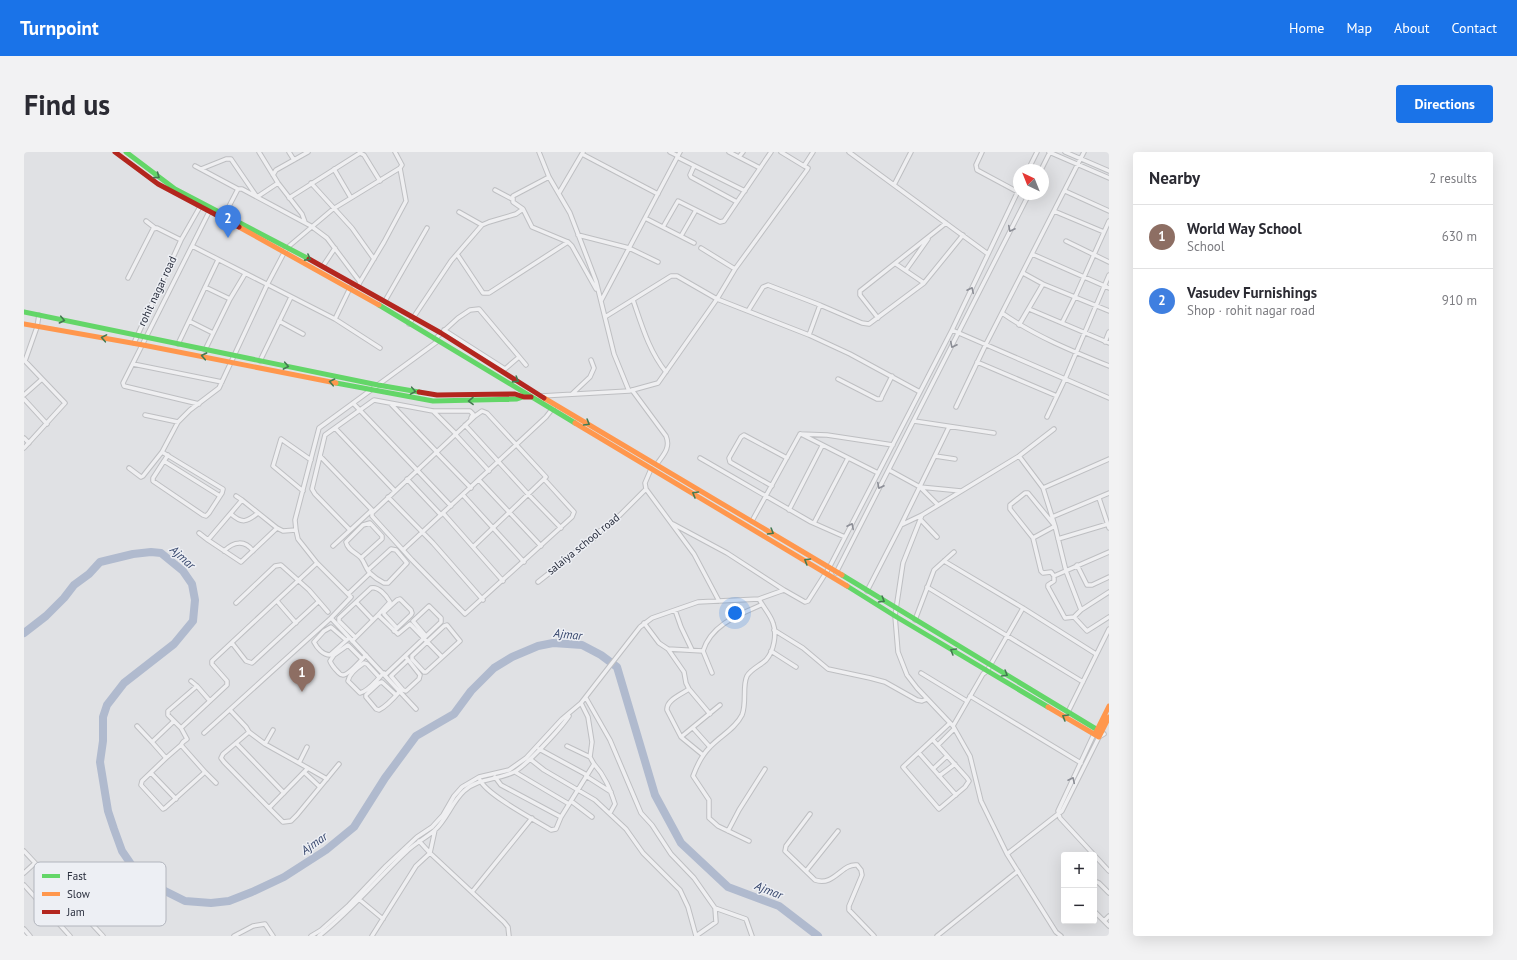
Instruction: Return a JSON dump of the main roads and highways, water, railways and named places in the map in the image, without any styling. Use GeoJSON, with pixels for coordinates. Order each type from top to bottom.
{"type":"FeatureCollection","features":[{"type":"Feature","properties":{"kind":"waterway","name":"Ajmar"},"geometry":{"type":"LineString","coordinates":[[24,633],[46,616],[64,598],[74,585],[89,574],[100,562],[133,554],[151,552],[161,553],[183,571],[192,584],[195,600],[193,621],[174,644],[124,683],[107,705],[103,717],[103,741],[100,762],[108,811],[122,851],[130,862]]}},
{"type":"Feature","properties":{"kind":"waterway","name":"Ajmar"},"geometry":{"type":"LineString","coordinates":[[166,892],[185,901],[211,903],[229,901],[284,877],[326,850],[354,827],[385,778],[416,736],[454,714],[471,691],[494,668],[512,657],[538,646],[553,643],[582,645],[601,655],[617,667],[655,795],[681,843],[728,887],[779,906],[818,936]]}},
{"type":"Feature","properties":{"kind":"place","name":"Vasudev Furnishings"},"geometry":{"type":"Point","coordinates":[228,238]}},
{"type":"Feature","properties":{"kind":"place","name":"World Way School"},"geometry":{"type":"Point","coordinates":[302,692]}}]}
